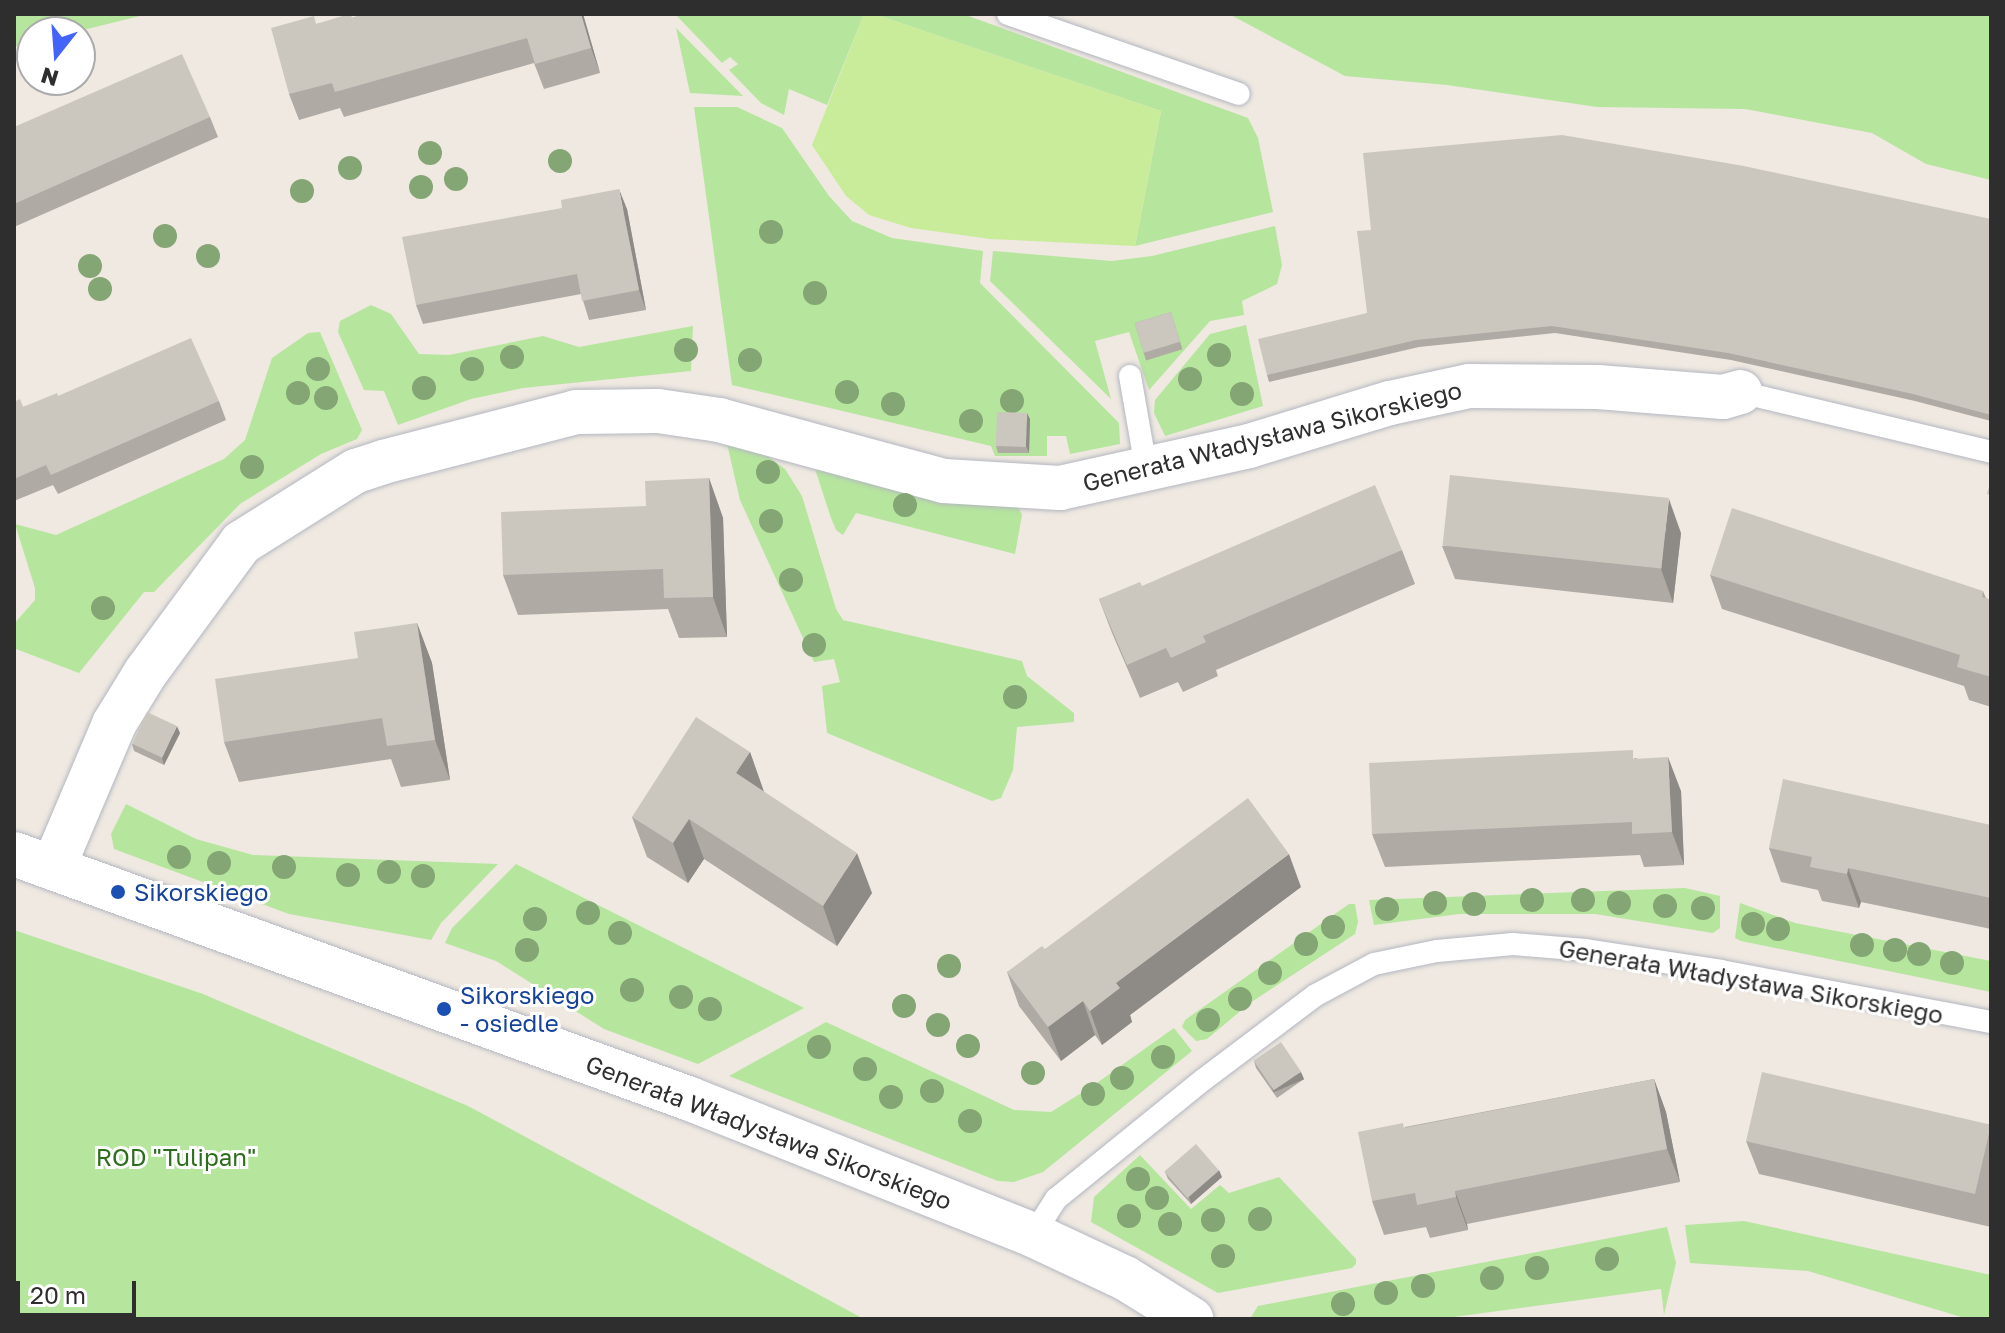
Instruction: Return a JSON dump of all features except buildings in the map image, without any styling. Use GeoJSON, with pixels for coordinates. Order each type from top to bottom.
{"type":"FeatureCollection","features":[{"type":"Feature","properties":{"kind":"street","name":"Generała Władysława Sikorskiego"},"geometry":{"type":"LineString","coordinates":[[1191,1319],[1125,1278],[1033,1235],[676,1094],[33,861],[146,672],[241,543],[356,471],[576,412],[658,411],[719,420],[944,481],[1060,488],[1249,446],[1390,403],[1469,386],[1598,387],[1723,397],[1740,392]]}},
{"type":"Feature","properties":{"kind":"lane"},"geometry":{"type":"LineString","coordinates":[[1008,14],[1239,94]]}},
{"type":"Feature","properties":{"kind":"lane"},"geometry":{"type":"LineString","coordinates":[[1130,376],[1146,468]]}},
{"type":"Feature","properties":{"kind":"lane","name":"Generała Władysława Sikorskiego"},"geometry":{"type":"LineString","coordinates":[[1740,392],[1991,452]]}},
{"type":"Feature","properties":{"kind":"lane","name":"Generała Władysława Sikorskiego"},"geometry":{"type":"LineString","coordinates":[[1033,1235],[1056,1199],[1203,1080],[1316,995],[1374,964],[1437,951],[1513,944],[1586,950],[1721,971],[1991,1022]]}},
{"type":"Feature","properties":{"kind":"green space"},"geometry":{"type":"Polygon","coordinates":[[[14,14],[148,14],[96,27],[96,16],[16,16],[14,47],[14,14]]]}},
{"type":"Feature","properties":{"kind":"green space"},"geometry":{"type":"Polygon","coordinates":[[[675,14],[864,14],[827,105],[789,89],[784,115],[761,103],[729,70],[738,64],[730,57],[722,63],[675,14]]]}},
{"type":"Feature","properties":{"kind":"green space"},"geometry":{"type":"Polygon","coordinates":[[[864,14],[874,14],[1161,111],[1135,246],[990,239],[911,228],[869,215],[846,196],[812,145],[864,14]]]}},
{"type":"Feature","properties":{"kind":"green space"},"geometry":{"type":"Polygon","coordinates":[[[874,14],[963,14],[1248,118],[1258,138],[1273,212],[1135,246],[1161,111],[874,14]]]}},
{"type":"Feature","properties":{"kind":"green space"},"geometry":{"type":"Polygon","coordinates":[[[1229,14],[1991,14],[1991,180],[1926,164],[1872,133],[1745,109],[1597,107],[1447,85],[1345,76],[1229,14]]]}},
{"type":"Feature","properties":{"kind":"green space"},"geometry":{"type":"Polygon","coordinates":[[[676,28],[743,96],[690,93],[676,28]]]}},
{"type":"Feature","properties":{"kind":"green space"},"geometry":{"type":"Polygon","coordinates":[[[694,107],[737,107],[782,128],[829,196],[852,221],[892,238],[983,251],[980,283],[1119,423],[1120,444],[1070,454],[1066,436],[1047,436],[1047,456],[995,456],[991,446],[732,385],[694,107]]]}},
{"type":"Feature","properties":{"kind":"green space"},"geometry":{"type":"Polygon","coordinates":[[[1275,226],[1282,265],[1277,284],[1242,301],[1244,315],[1210,321],[1149,390],[1129,332],[1095,341],[1111,399],[990,281],[993,251],[1112,261],[1152,256],[1275,226]]]}},
{"type":"Feature","properties":{"kind":"green space"},"geometry":{"type":"Polygon","coordinates":[[[371,305],[391,314],[419,354],[449,355],[543,336],[579,347],[693,326],[691,371],[523,388],[471,399],[398,425],[384,391],[364,390],[338,332],[340,321],[371,305]]]}},
{"type":"Feature","properties":{"kind":"green space"},"geometry":{"type":"Polygon","coordinates":[[[1246,325],[1263,406],[1165,436],[1154,413],[1155,400],[1210,334],[1246,325]]]}},
{"type":"Feature","properties":{"kind":"green space"},"geometry":{"type":"Polygon","coordinates":[[[320,332],[362,430],[357,439],[321,454],[240,504],[154,592],[144,592],[79,673],[16,649],[14,624],[35,600],[35,588],[15,524],[56,535],[224,459],[245,440],[272,358],[308,333],[320,332]]]}},
{"type":"Feature","properties":{"kind":"green space"},"geometry":{"type":"Polygon","coordinates":[[[725,435],[758,449],[785,469],[802,496],[836,609],[843,620],[1022,661],[1027,676],[1074,713],[1074,722],[1017,727],[1013,770],[1001,798],[992,801],[827,733],[822,686],[840,682],[834,659],[814,662],[740,500],[725,435]]]}},
{"type":"Feature","properties":{"kind":"green space"},"geometry":{"type":"Polygon","coordinates":[[[814,466],[1002,507],[1017,505],[1022,515],[1015,554],[856,513],[843,535],[836,530],[814,466]]]}},
{"type":"Feature","properties":{"kind":"green space"},"geometry":{"type":"Polygon","coordinates":[[[126,804],[196,839],[253,855],[498,864],[441,923],[431,940],[289,914],[114,849],[111,834],[126,804]]]}},
{"type":"Feature","properties":{"kind":"green space"},"geometry":{"type":"Polygon","coordinates":[[[516,864],[804,1008],[698,1064],[604,1029],[496,961],[445,943],[452,928],[516,864]]]}},
{"type":"Feature","properties":{"kind":"green space"},"geometry":{"type":"Polygon","coordinates":[[[1685,888],[1720,896],[1720,928],[1713,933],[1595,914],[1459,914],[1374,925],[1369,900],[1685,888]]]}},
{"type":"Feature","properties":{"kind":"green space"},"geometry":{"type":"Polygon","coordinates":[[[1740,903],[1795,923],[1991,961],[1991,992],[1741,941],[1735,938],[1740,903]]]}},
{"type":"Feature","properties":{"kind":"green space"},"geometry":{"type":"Polygon","coordinates":[[[1349,904],[1355,904],[1358,922],[1355,934],[1250,1003],[1207,1039],[1196,1041],[1182,1027],[1185,1020],[1349,904]]]}},
{"type":"Feature","properties":{"kind":"green space","name":"ROD \"Tulipan\""},"geometry":{"type":"Polygon","coordinates":[[[14,930],[203,994],[468,1106],[864,1319],[14,1319],[14,930]]]}},
{"type":"Feature","properties":{"kind":"green space"},"geometry":{"type":"Polygon","coordinates":[[[826,1022],[1014,1110],[1051,1112],[1174,1028],[1192,1051],[1043,1172],[1014,1182],[998,1181],[729,1076],[826,1022]]]}},
{"type":"Feature","properties":{"kind":"green space"},"geometry":{"type":"Polygon","coordinates":[[[1140,1155],[1191,1209],[1220,1185],[1229,1193],[1279,1177],[1356,1259],[1356,1264],[1352,1268],[1218,1293],[1091,1222],[1094,1197],[1140,1155]]]}},
{"type":"Feature","properties":{"kind":"green space"},"geometry":{"type":"Polygon","coordinates":[[[1744,1221],[1991,1275],[1991,1319],[1968,1319],[1808,1271],[1690,1263],[1685,1225],[1744,1221]]]}},
{"type":"Feature","properties":{"kind":"green space"},"geometry":{"type":"Polygon","coordinates":[[[1667,1227],[1676,1263],[1664,1315],[1661,1289],[1439,1319],[1251,1317],[1258,1306],[1667,1227]]]}},
{"type":"Feature","properties":{"kind":"place","name":"Sikorskiego"},"geometry":{"type":"Point","coordinates":[118,892]}},
{"type":"Feature","properties":{"kind":"place","name":"Sikorskiego - osiedle"},"geometry":{"type":"Point","coordinates":[444,1009]}}]}
